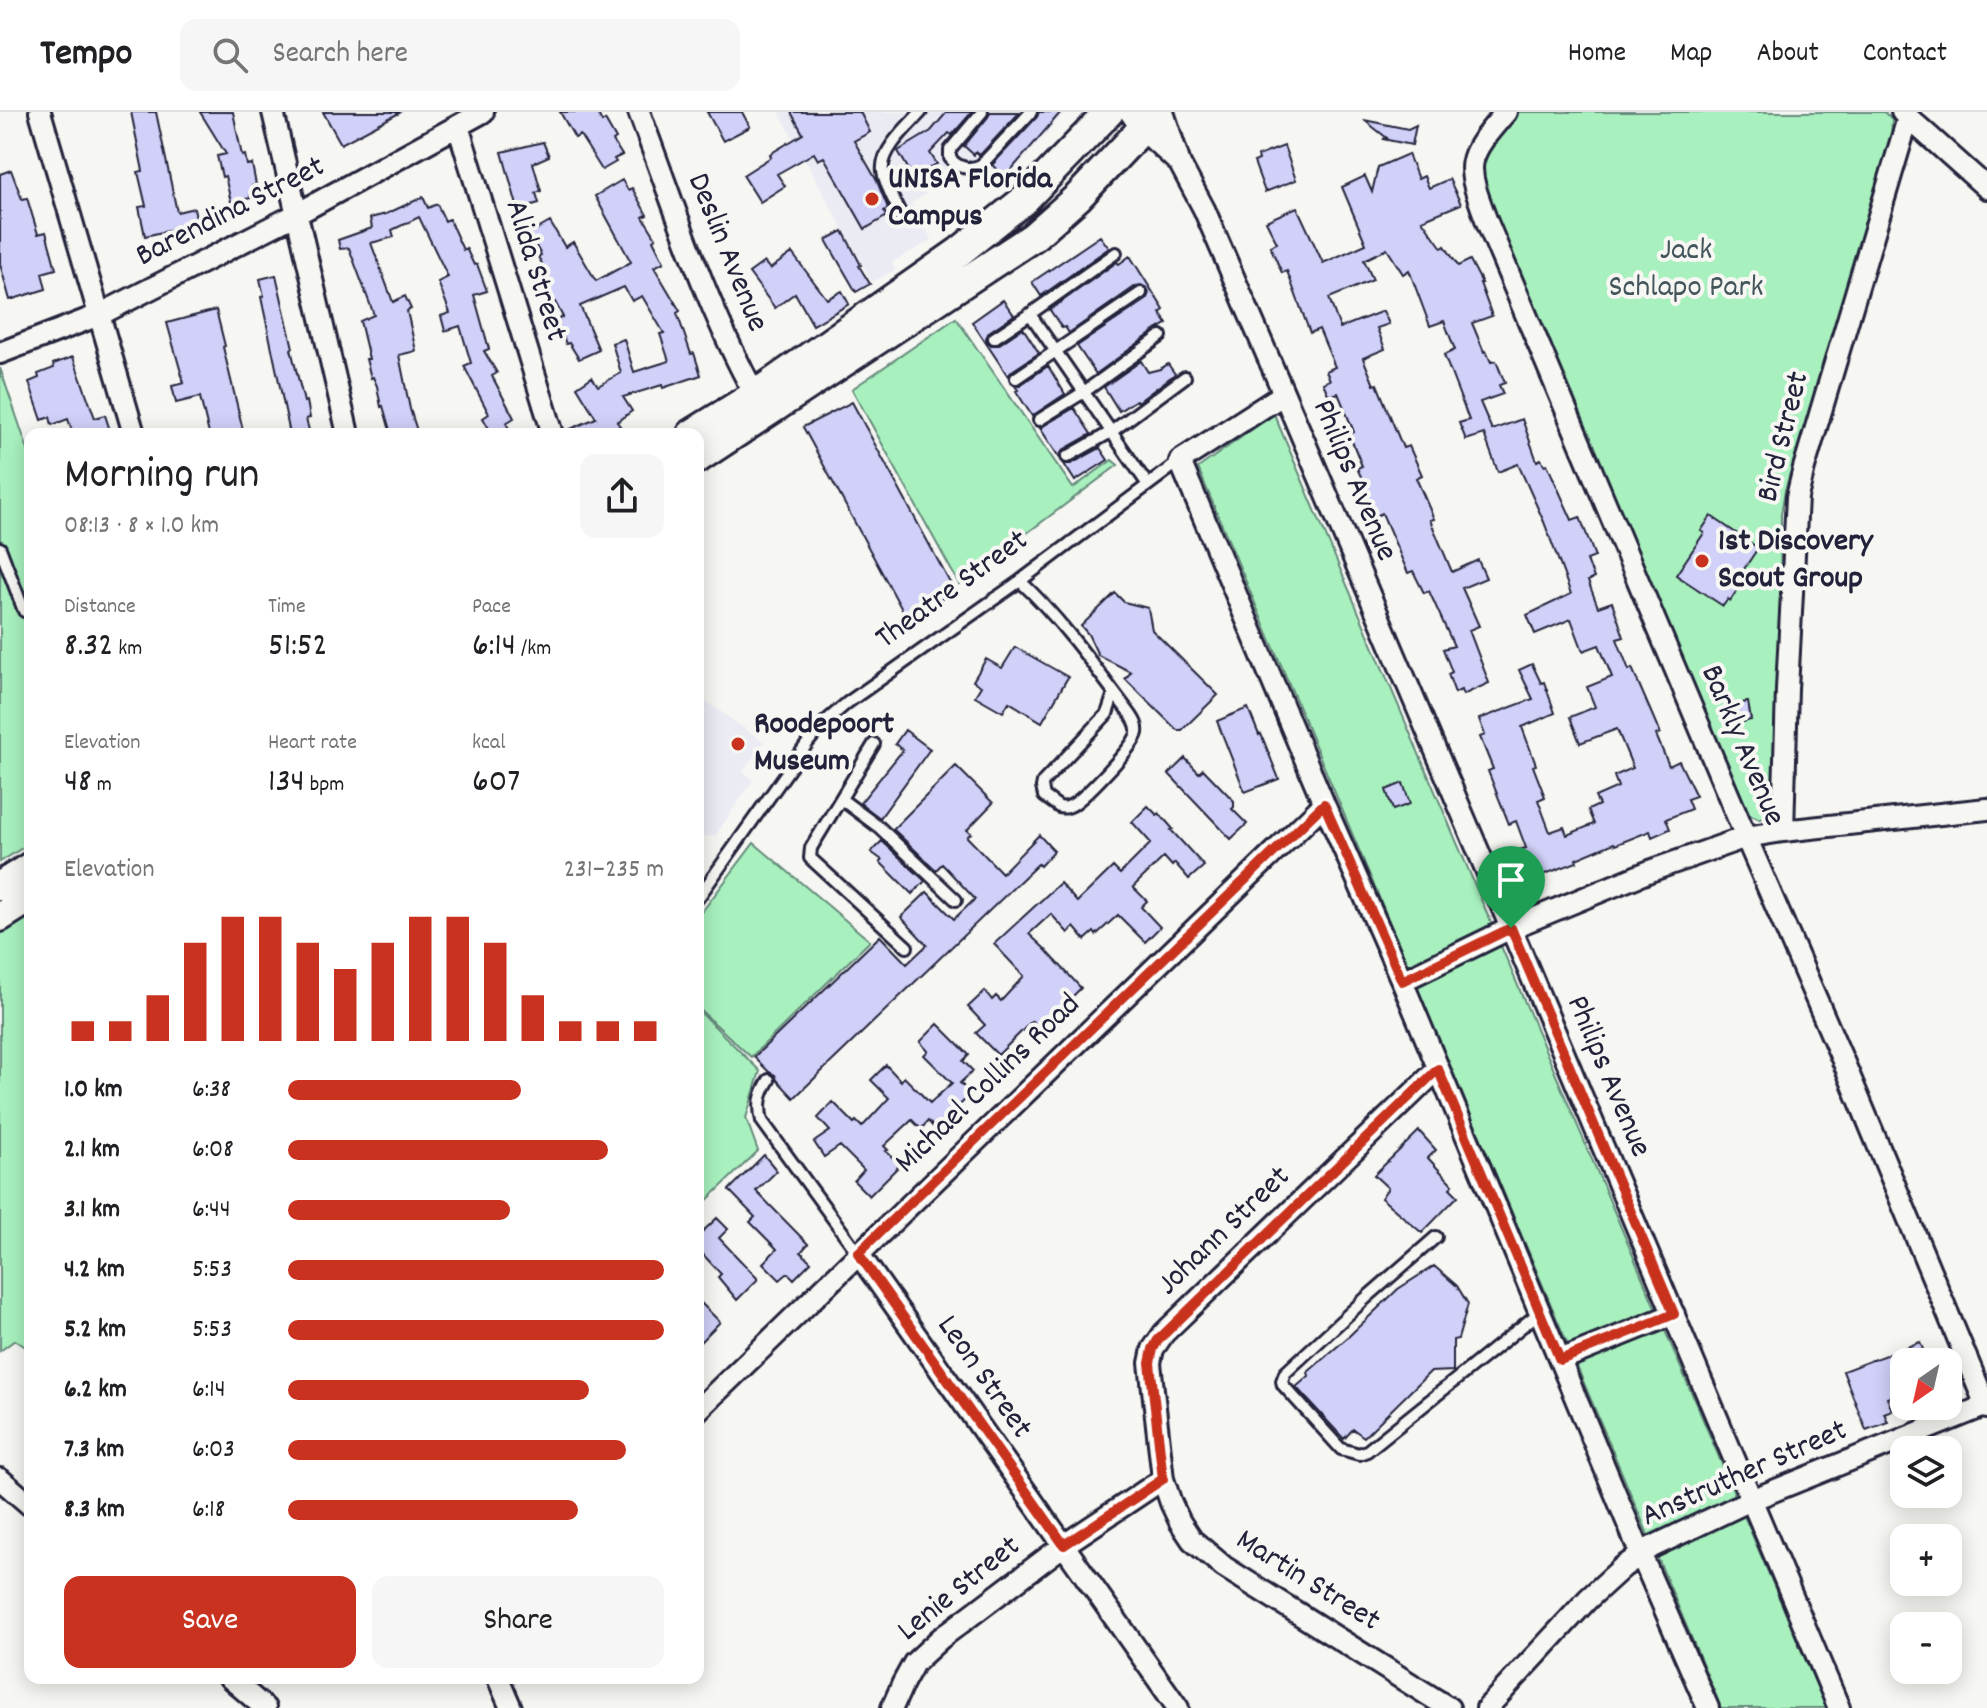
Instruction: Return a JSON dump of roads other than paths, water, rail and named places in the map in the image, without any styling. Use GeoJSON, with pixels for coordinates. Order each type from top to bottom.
{"type":"FeatureCollection","features":[{"type":"Feature","properties":{"kind":"main road"},"geometry":{"type":"LineString","coordinates":[[704,453],[760,404],[1003,218],[1109,112]]}},
{"type":"Feature","properties":{"kind":"main road"},"geometry":{"type":"LineString","coordinates":[[704,429],[760,404],[1033,237],[1078,197],[1148,116]]}},
{"type":"Feature","properties":{"kind":"main road"},"geometry":{"type":"LineString","coordinates":[[0,886],[24,871]]}},
{"type":"Feature","properties":{"kind":"main road"},"geometry":{"type":"LineString","coordinates":[[0,917],[24,902]]}},
{"type":"Feature","properties":{"kind":"street"},"geometry":{"type":"LineString","coordinates":[[40,112],[132,428]]}},
{"type":"Feature","properties":{"kind":"street"},"geometry":{"type":"LineString","coordinates":[[273,112],[347,428]]}},
{"type":"Feature","properties":{"kind":"street","name":"Barendina Street"},"geometry":{"type":"LineString","coordinates":[[0,353],[99,315],[297,214],[483,112]]}},
{"type":"Feature","properties":{"kind":"street","name":"Deslin Avenue"},"geometry":{"type":"LineString","coordinates":[[639,112],[715,314],[760,404]]}},
{"type":"Feature","properties":{"kind":"street","name":"Barkly Avenue"},"geometry":{"type":"LineString","coordinates":[[1506,112],[1476,151],[1470,170],[1473,184],[1987,1406]]}},
{"type":"Feature","properties":{"kind":"street"},"geometry":{"type":"LineString","coordinates":[[1905,115],[1987,188]]}},
{"type":"Feature","properties":{"kind":"street","name":"Bird Street"},"geometry":{"type":"LineString","coordinates":[[1783,831],[1787,674],[1797,497],[1905,115]]}},
{"type":"Feature","properties":{"kind":"street","name":"Philips Avenue"},"geometry":{"type":"LineString","coordinates":[[1148,116],[1180,164],[1204,209],[1839,1708]]}},
{"type":"Feature","properties":{"kind":"street","name":"Alida Street"},"geometry":{"type":"LineString","coordinates":[[458,126],[551,428]]}},
{"type":"Feature","properties":{"kind":"street","name":"Theatre Street"},"geometry":{"type":"LineString","coordinates":[[1180,461],[1284,394]]}},
{"type":"Feature","properties":{"kind":"street"},"geometry":{"type":"LineString","coordinates":[[1180,461],[1708,1708]]}},
{"type":"Feature","properties":{"kind":"street","name":"Michael Collins Road"},"geometry":{"type":"LineString","coordinates":[[704,1404],[1324,804]]}},
{"type":"Feature","properties":{"kind":"street"},"geometry":{"type":"LineString","coordinates":[[1402,981],[1511,928],[1650,871],[1746,837],[1987,809]]}},
{"type":"Feature","properties":{"kind":"street","name":"Johann Street"},"geometry":{"type":"LineString","coordinates":[[1163,1479],[1150,1363],[1158,1340],[1438,1069]]}},
{"type":"Feature","properties":{"kind":"street","name":"Leon Street"},"geometry":{"type":"LineString","coordinates":[[858,1253],[1178,1708]]}},
{"type":"Feature","properties":{"kind":"street"},"geometry":{"type":"LineString","coordinates":[[1560,1360],[1674,1314]]}},
{"type":"Feature","properties":{"kind":"street","name":"Anstruther Street"},"geometry":{"type":"LineString","coordinates":[[1487,1708],[1588,1599],[1641,1555],[1679,1533],[1751,1500],[1987,1406]]}},
{"type":"Feature","properties":{"kind":"street"},"geometry":{"type":"LineString","coordinates":[[0,1479],[24,1500]]}},
{"type":"Feature","properties":{"kind":"street","name":"Lenie Street"},"geometry":{"type":"LineString","coordinates":[[892,1708],[908,1672],[941,1638],[1064,1545],[1163,1479]]}},
{"type":"Feature","properties":{"kind":"street","name":"Martin Street"},"geometry":{"type":"LineString","coordinates":[[1163,1479],[1180,1522],[1192,1540],[1207,1554],[1449,1708]]}},
{"type":"Feature","properties":{"kind":"street"},"geometry":{"type":"LineString","coordinates":[[237,1684],[265,1708]]}},
{"type":"Feature","properties":{"kind":"street"},"geometry":{"type":"LineString","coordinates":[[501,1684],[511,1708]]}},
{"type":"Feature","properties":{"kind":"lane"},"geometry":{"type":"LineString","coordinates":[[903,219],[882,167],[889,149],[921,112]]}},
{"type":"Feature","properties":{"kind":"lane"},"geometry":{"type":"LineString","coordinates":[[982,112],[950,150],[950,158],[965,168],[981,165],[1031,112]]}},
{"type":"Feature","properties":{"kind":"lane"},"geometry":{"type":"LineString","coordinates":[[994,338],[1116,253]]}},
{"type":"Feature","properties":{"kind":"lane"},"geometry":{"type":"LineString","coordinates":[[1016,378],[1141,293]]}},
{"type":"Feature","properties":{"kind":"lane"},"geometry":{"type":"LineString","coordinates":[[1030,314],[1148,485]]}},
{"type":"Feature","properties":{"kind":"lane"},"geometry":{"type":"LineString","coordinates":[[1039,420],[1084,392],[1161,336]]}},
{"type":"Feature","properties":{"kind":"lane"},"geometry":{"type":"LineString","coordinates":[[1067,457],[1111,432],[1185,377]]}},
{"type":"Feature","properties":{"kind":"lane","name":"Theatre Street"},"geometry":{"type":"LineString","coordinates":[[704,884],[826,721],[1180,461]]}},
{"type":"Feature","properties":{"kind":"lane"},"geometry":{"type":"LineString","coordinates":[[0,548],[24,611]]}},
{"type":"Feature","properties":{"kind":"lane"},"geometry":{"type":"LineString","coordinates":[[1020,581],[1042,602],[1114,693],[1137,726],[1133,742],[1113,765],[1072,805],[1059,807],[1044,796],[1043,782],[1107,714],[1114,693]]}},
{"type":"Feature","properties":{"kind":"lane"},"geometry":{"type":"LineString","coordinates":[[874,744],[811,848],[810,858],[907,947]]}},
{"type":"Feature","properties":{"kind":"lane"},"geometry":{"type":"LineString","coordinates":[[841,799],[880,828],[956,900]]}},
{"type":"Feature","properties":{"kind":"lane","name":"Leon Street"},"geometry":{"type":"LineString","coordinates":[[769,1080],[761,1092],[758,1106],[762,1121],[858,1253]]}},
{"type":"Feature","properties":{"kind":"lane"},"geometry":{"type":"LineString","coordinates":[[1436,1237],[1283,1377],[1283,1385],[1341,1449],[1359,1454],[1367,1451],[1540,1312]]}},
{"type":"Feature","properties":{"kind":"place","name":"UNISA Florida Campus"},"geometry":{"type":"Point","coordinates":[872,199]}},
{"type":"Feature","properties":{"kind":"place","name":"1st Discovery Scout Group"},"geometry":{"type":"Point","coordinates":[1702,561]}},
{"type":"Feature","properties":{"kind":"place","name":"Roodepoort Museum"},"geometry":{"type":"Point","coordinates":[738,744]}},
{"type":"Feature","properties":{"kind":"park label","name":"Jack Schlapo Park"},"geometry":{"type":"Point","coordinates":[1686,270]}}]}
